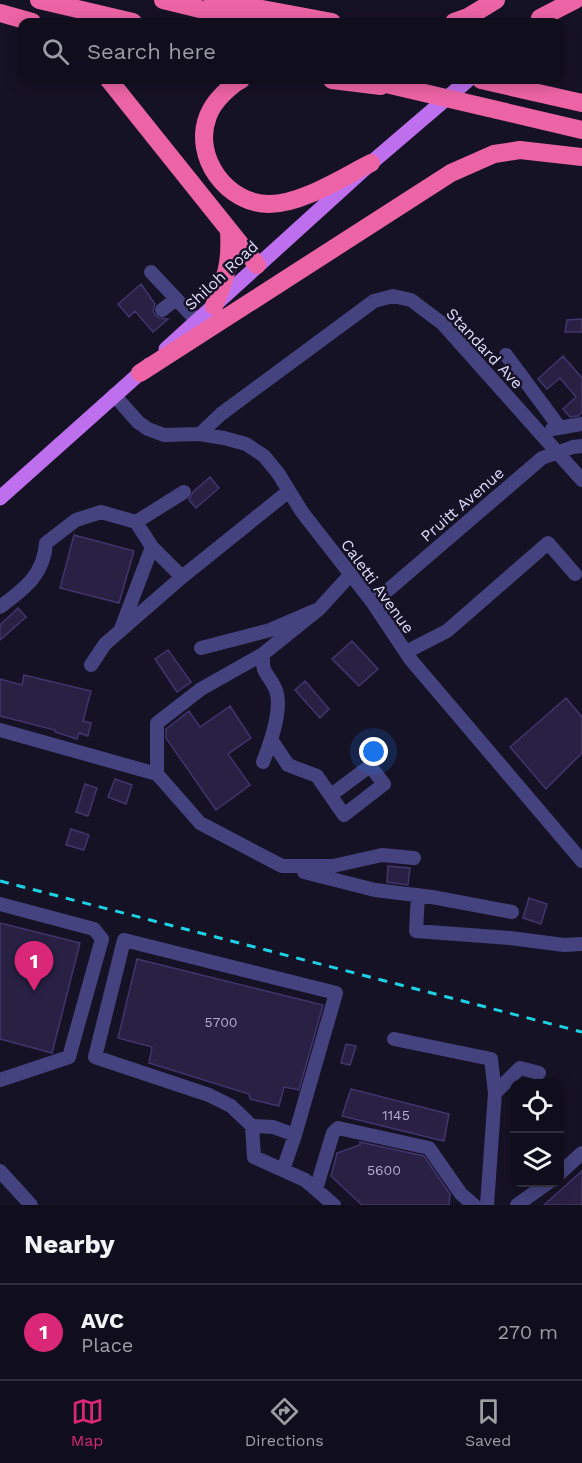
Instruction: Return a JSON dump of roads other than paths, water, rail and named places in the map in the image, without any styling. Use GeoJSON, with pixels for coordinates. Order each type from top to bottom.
{"type":"FeatureCollection","features":[{"type":"Feature","properties":{"kind":"highway"},"geometry":{"type":"LineString","coordinates":[[39,0],[116,18]]}},
{"type":"Feature","properties":{"kind":"highway"},"geometry":{"type":"LineString","coordinates":[[163,0],[237,18]]}},
{"type":"Feature","properties":{"kind":"highway"},"geometry":{"type":"LineString","coordinates":[[213,0],[310,18]]}},
{"type":"Feature","properties":{"kind":"highway"},"geometry":{"type":"LineString","coordinates":[[465,18],[496,0]]}},
{"type":"Feature","properties":{"kind":"highway"},"geometry":{"type":"LineString","coordinates":[[542,18],[576,0]]}},
{"type":"Feature","properties":{"kind":"highway"},"geometry":{"type":"LineString","coordinates":[[0,13],[18,18]]}},
{"type":"Feature","properties":{"kind":"highway"},"geometry":{"type":"LineString","coordinates":[[112,84],[257,265]]}},
{"type":"Feature","properties":{"kind":"highway"},"geometry":{"type":"LineString","coordinates":[[235,84],[213,106],[207,117],[204,141],[212,168],[231,192],[255,203],[285,203],[371,163]]}},
{"type":"Feature","properties":{"kind":"highway"},"geometry":{"type":"LineString","coordinates":[[367,84],[410,89]]}},
{"type":"Feature","properties":{"kind":"highway"},"geometry":{"type":"LineString","coordinates":[[387,84],[582,129]]}},
{"type":"Feature","properties":{"kind":"highway"},"geometry":{"type":"LineString","coordinates":[[500,84],[582,92]]}},
{"type":"Feature","properties":{"kind":"highway"},"geometry":{"type":"LineString","coordinates":[[500,84],[582,103]]}},
{"type":"Feature","properties":{"kind":"highway"},"geometry":{"type":"LineString","coordinates":[[140,373],[452,173],[494,154],[520,150],[582,157]]}},
{"type":"Feature","properties":{"kind":"highway"},"geometry":{"type":"LineString","coordinates":[[214,306],[227,275],[230,251],[229,231]]}},
{"type":"Feature","properties":{"kind":"main road"},"geometry":{"type":"LineString","coordinates":[[540,18],[563,0]]}},
{"type":"Feature","properties":{"kind":"main road","name":"Shiloh Road"},"geometry":{"type":"LineString","coordinates":[[0,498],[371,163],[463,84]]}},
{"type":"Feature","properties":{"kind":"street"},"geometry":{"type":"LineString","coordinates":[[151,272],[197,321]]}},
{"type":"Feature","properties":{"kind":"street","name":"Standard Ave"},"geometry":{"type":"LineString","coordinates":[[200,434],[221,414],[374,301],[393,296],[411,300],[443,324],[582,480]]}},
{"type":"Feature","properties":{"kind":"street"},"geometry":{"type":"LineString","coordinates":[[162,310],[176,299]]}},
{"type":"Feature","properties":{"kind":"street"},"geometry":{"type":"LineString","coordinates":[[506,355],[560,428]]}},
{"type":"Feature","properties":{"kind":"street","name":"Caletti Avenue"},"geometry":{"type":"LineString","coordinates":[[114,395],[138,422],[148,429],[164,435],[200,434],[224,438],[246,444],[264,456],[278,473],[302,512],[373,603],[406,652],[577,845],[582,861]]}},
{"type":"Feature","properties":{"kind":"street"},"geometry":{"type":"LineString","coordinates":[[539,430],[582,424]]}},
{"type":"Feature","properties":{"kind":"street","name":"Pruitt Avenue"},"geometry":{"type":"LineString","coordinates":[[373,603],[542,458],[558,451],[582,446]]}},
{"type":"Feature","properties":{"kind":"street"},"geometry":{"type":"LineString","coordinates":[[91,665],[105,644],[182,577],[289,491]]}},
{"type":"Feature","properties":{"kind":"street"},"geometry":{"type":"LineString","coordinates":[[136,522],[184,492]]}},
{"type":"Feature","properties":{"kind":"street"},"geometry":{"type":"LineString","coordinates":[[0,607],[26,588],[45,559],[46,543],[76,520],[101,512],[136,522],[152,547],[182,577]]}},
{"type":"Feature","properties":{"kind":"street"},"geometry":{"type":"LineString","coordinates":[[406,652],[447,631],[548,543],[575,574]]}},
{"type":"Feature","properties":{"kind":"street"},"geometry":{"type":"LineString","coordinates":[[120,631],[152,547]]}},
{"type":"Feature","properties":{"kind":"street"},"geometry":{"type":"LineString","coordinates":[[157,774],[157,723],[201,689],[263,654],[319,609],[351,574]]}},
{"type":"Feature","properties":{"kind":"street"},"geometry":{"type":"LineString","coordinates":[[201,648],[270,630],[319,609]]}},
{"type":"Feature","properties":{"kind":"street"},"geometry":{"type":"LineString","coordinates":[[263,654],[262,670],[276,690],[277,717],[272,741],[263,762]]}},
{"type":"Feature","properties":{"kind":"street"},"geometry":{"type":"LineString","coordinates":[[0,730],[157,774],[200,823],[282,866],[375,890],[418,895],[512,912]]}},
{"type":"Feature","properties":{"kind":"street"},"geometry":{"type":"LineString","coordinates":[[272,741],[288,765],[317,777],[331,795]]}},
{"type":"Feature","properties":{"kind":"street"},"geometry":{"type":"LineString","coordinates":[[282,866],[333,866],[382,855],[414,858]]}},
{"type":"Feature","properties":{"kind":"street"},"geometry":{"type":"LineString","coordinates":[[418,895],[416,931],[510,938],[564,945],[582,944]]}},
{"type":"Feature","properties":{"kind":"street"},"geometry":{"type":"LineString","coordinates":[[0,904],[94,929],[102,939],[69,1057],[0,1080]]}},
{"type":"Feature","properties":{"kind":"street"},"geometry":{"type":"LineString","coordinates":[[283,1170],[295,1135],[336,993],[124,940],[95,1057],[209,1095],[231,1106],[252,1126],[273,1127],[295,1135]]}},
{"type":"Feature","properties":{"kind":"street"},"geometry":{"type":"LineString","coordinates":[[394,1039],[491,1059],[495,1093],[487,1205]]}},
{"type":"Feature","properties":{"kind":"street"},"geometry":{"type":"LineString","coordinates":[[495,1093],[520,1068],[539,1073]]}},
{"type":"Feature","properties":{"kind":"street"},"geometry":{"type":"LineString","coordinates":[[252,1126],[254,1157],[305,1180],[334,1205]]}},
{"type":"Feature","properties":{"kind":"street"},"geometry":{"type":"LineString","coordinates":[[316,1189],[333,1133],[338,1128],[429,1148],[461,1194],[474,1205]]}},
{"type":"Feature","properties":{"kind":"street"},"geometry":{"type":"LineString","coordinates":[[564,1169],[582,1153]]}},
{"type":"Feature","properties":{"kind":"street"},"geometry":{"type":"LineString","coordinates":[[0,1171],[31,1205]]}},
{"type":"Feature","properties":{"kind":"street"},"geometry":{"type":"LineString","coordinates":[[517,1205],[542,1187]]}},
{"type":"Feature","properties":{"kind":"railway"},"geometry":{"type":"LineString","coordinates":[[0,881],[582,1032]]}},
{"type":"Feature","properties":{"kind":"place","name":"AVC"},"geometry":{"type":"Point","coordinates":[34,991]}}]}
